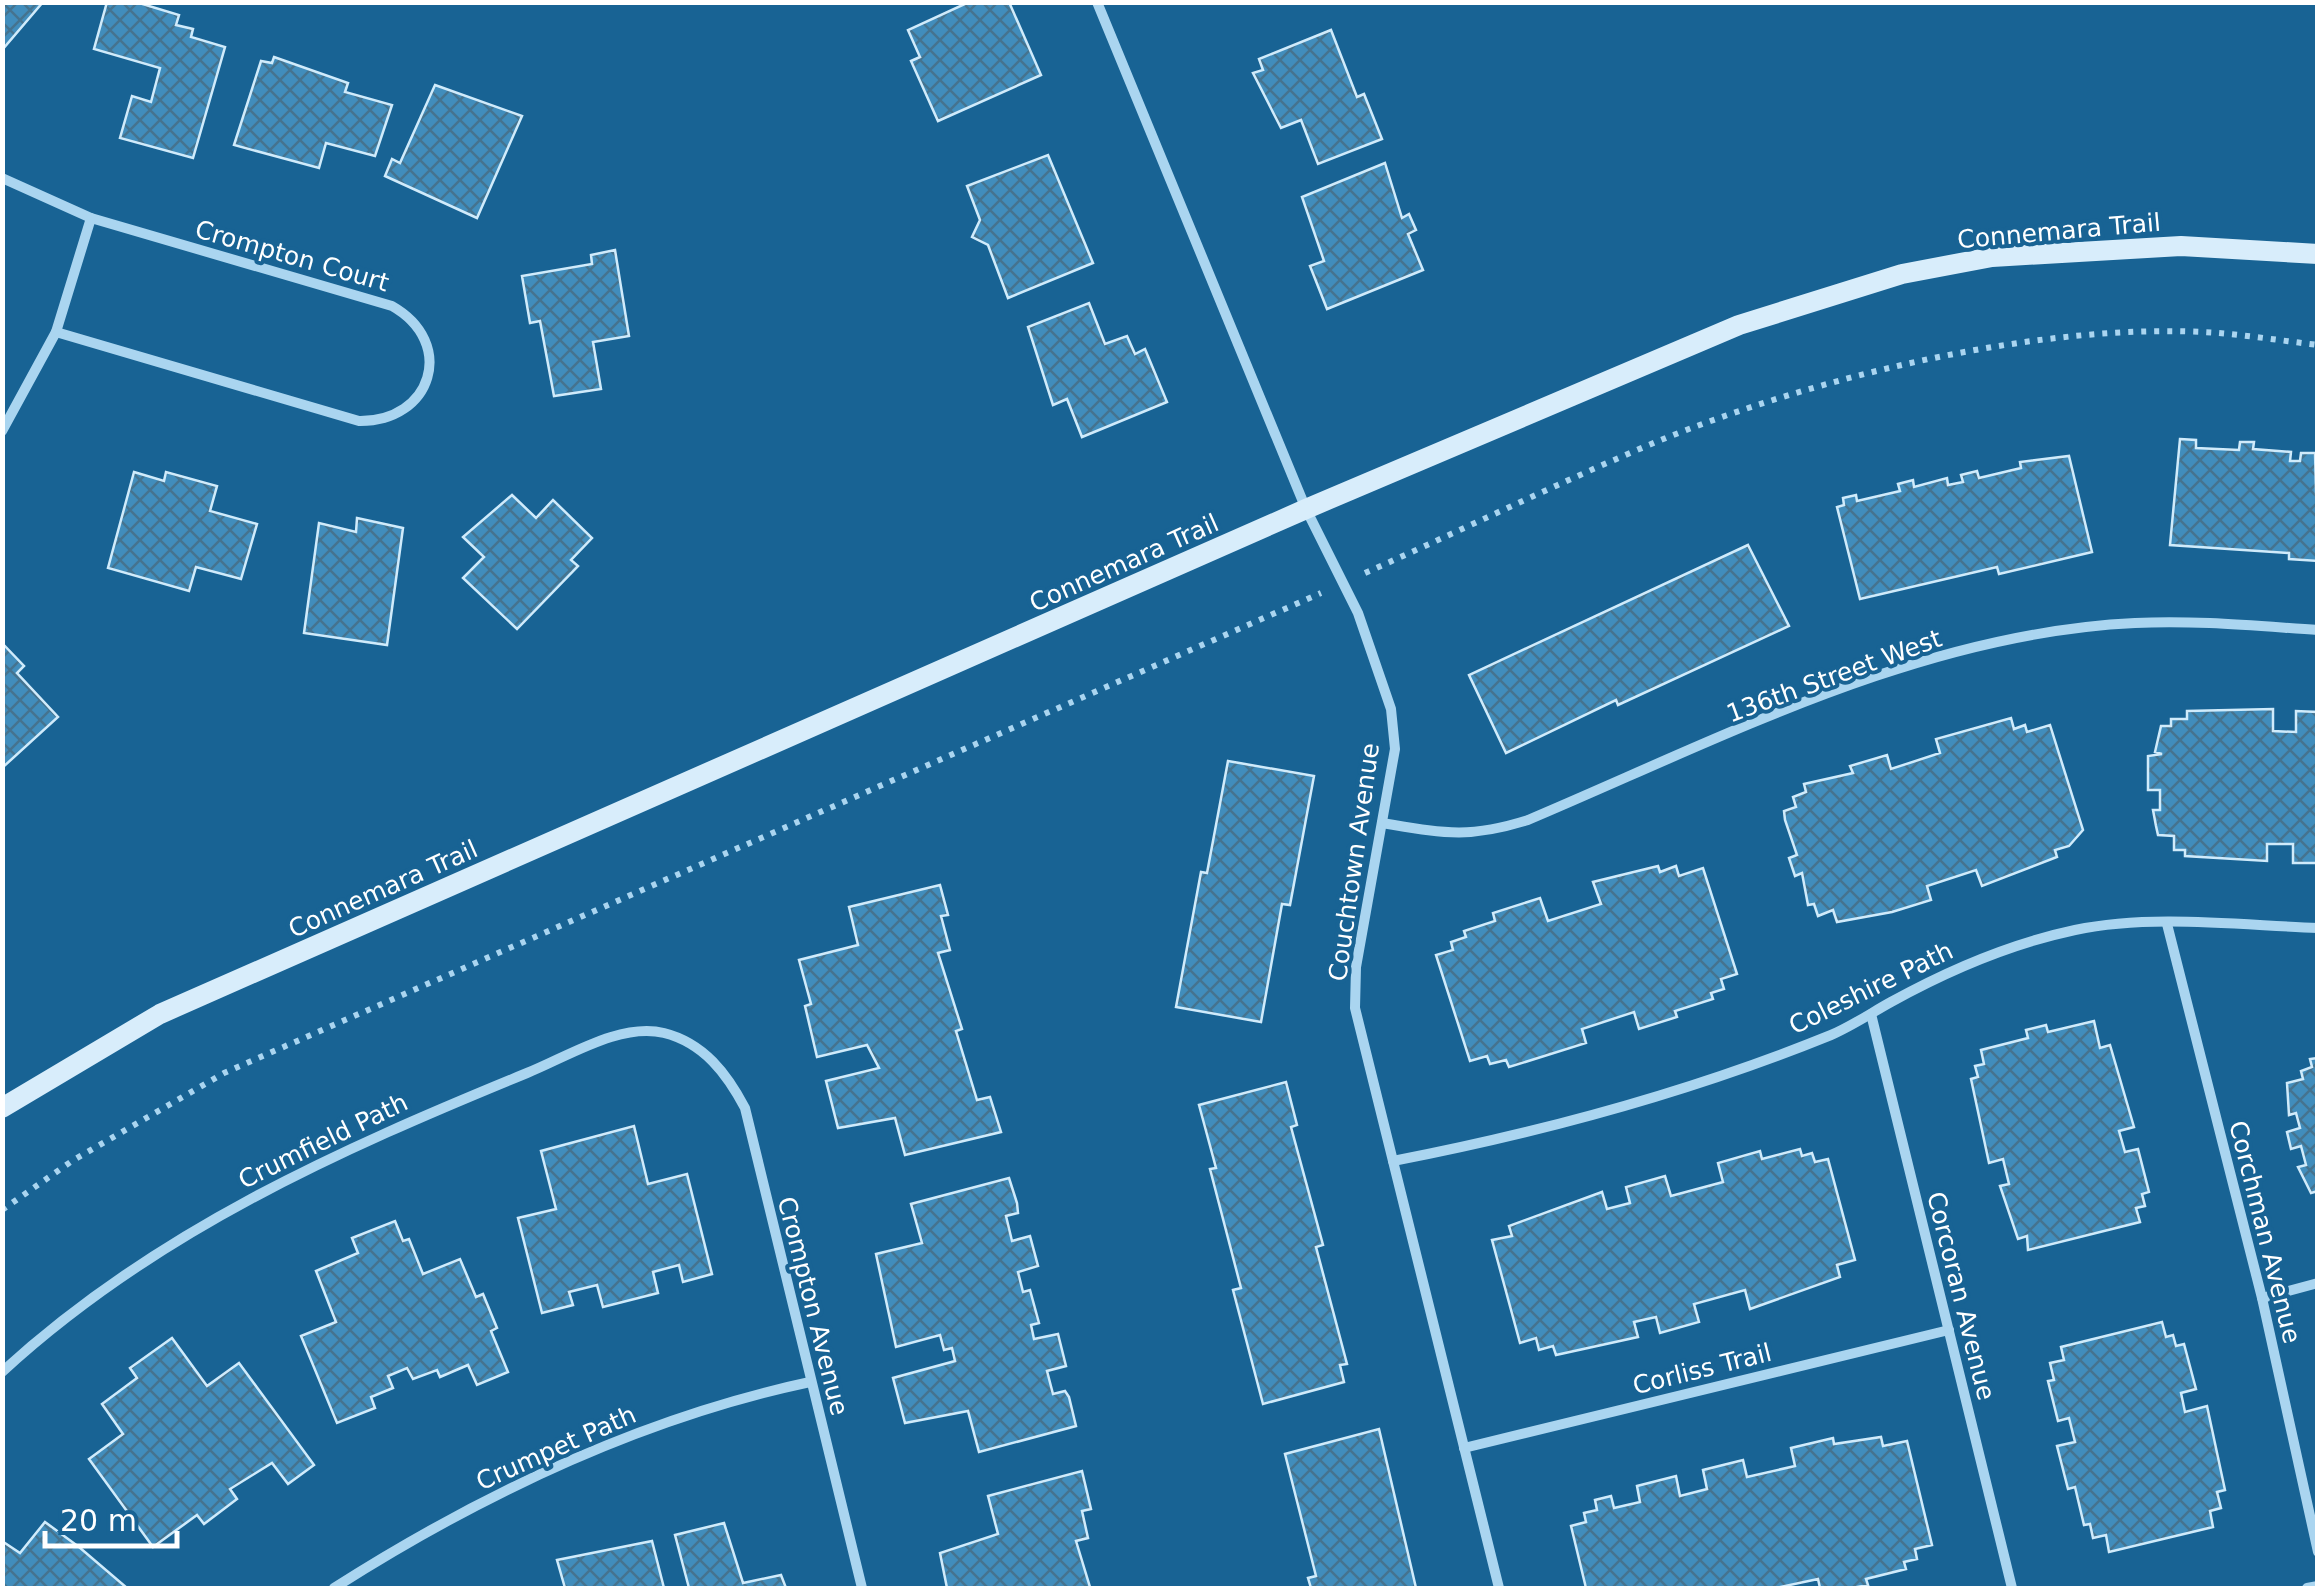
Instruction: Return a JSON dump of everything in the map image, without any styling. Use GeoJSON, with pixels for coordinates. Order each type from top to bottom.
{"type":"FeatureCollection","features":[{"type":"Feature","properties":{"kind":"street","name":"Couchtown Avenue"},"geometry":{"type":"LineString","coordinates":[[1097,2],[1306,510],[1358,613],[1391,709],[1394,748],[1356,967],[1355,1008],[1499,1588]]}},
{"type":"Feature","properties":{"kind":"street","name":"Crompton Court"},"geometry":{"type":"LineString","coordinates":[[2,178],[91,218],[392,306],[410,316],[423,332],[430,355],[428,377],[403,410],[379,421],[359,420],[56,332]]}},
{"type":"Feature","properties":{"kind":"street"},"geometry":{"type":"LineString","coordinates":[[2,431],[56,332],[91,218]]}},
{"type":"Feature","properties":{"kind":"street","name":"Connemara Trail"},"geometry":{"type":"LineString","coordinates":[[2,1108],[160,1014],[1643,362],[1771,314],[1902,274],[1992,257],[2181,246],[2318,254]]}},
{"type":"Feature","properties":{"kind":"street","name":"136th Street West"},"geometry":{"type":"LineString","coordinates":[[1382,822],[1448,834],[1483,834],[1528,820],[1834,692],[2002,640],[2132,623],[2318,630]]}},
{"type":"Feature","properties":{"kind":"street","name":"Coleshire Path"},"geometry":{"type":"LineString","coordinates":[[1393,1161],[1619,1111],[1835,1033],[1969,962],[2022,943],[2119,922],[2318,928]]}},
{"type":"Feature","properties":{"kind":"street","name":"Corchman Avenue"},"geometry":{"type":"LineString","coordinates":[[2167,924],[2262,1298],[2318,1552]]}},
{"type":"Feature","properties":{"kind":"street","name":"Corcoran Avenue"},"geometry":{"type":"LineString","coordinates":[[1871,1014],[2012,1588]]}},
{"type":"Feature","properties":{"kind":"street","name":"Crumfield Path"},"geometry":{"type":"LineString","coordinates":[[2,1372],[64,1316],[128,1271],[260,1192],[331,1158],[625,1034],[662,1032],[698,1047]]}},
{"type":"Feature","properties":{"kind":"street","name":"Crompton Avenue"},"geometry":{"type":"LineString","coordinates":[[698,1047],[728,1077],[745,1108],[862,1588]]}},
{"type":"Feature","properties":{"kind":"street"},"geometry":{"type":"LineString","coordinates":[[2262,1298],[2318,1283]]}},
{"type":"Feature","properties":{"kind":"street","name":"Corliss Trail"},"geometry":{"type":"LineString","coordinates":[[1464,1448],[1948,1330]]}},
{"type":"Feature","properties":{"kind":"street","name":"Crumpet Path"},"geometry":{"type":"LineString","coordinates":[[334,1588],[436,1524],[666,1420],[725,1400],[810,1382]]}},
{"type":"Feature","properties":{"kind":"street"},"geometry":{"type":"LineString","coordinates":[[2307,1588],[2318,1586]]}},
{"type":"Feature","properties":{"kind":"path"},"geometry":{"type":"LineString","coordinates":[[2,1210],[72,1161],[224,1073],[1658,442],[1880,372],[2031,342],[2216,333],[2318,345]]}},
{"type":"Feature","properties":{"kind":"building"},"geometry":{"type":"Polygon","coordinates":[[[2,2],[43,2],[2,50],[2,2]]]}},
{"type":"Feature","properties":{"kind":"building"},"geometry":{"type":"Polygon","coordinates":[[[107,2],[136,2],[179,15],[176,25],[193,29],[191,37],[225,47],[193,158],[120,138],[132,96],[151,102],[160,68],[94,49],[107,2]]]}},
{"type":"Feature","properties":{"kind":"building"},"geometry":{"type":"Polygon","coordinates":[[[969,2],[1009,2],[1041,75],[938,121],[911,61],[920,57],[908,30],[969,2]]]}},
{"type":"Feature","properties":{"kind":"building"},"geometry":{"type":"Polygon","coordinates":[[[1331,30],[1357,97],[1364,94],[1382,139],[1318,164],[1301,120],[1281,128],[1253,73],[1263,70],[1259,59],[1331,30]]]}},
{"type":"Feature","properties":{"kind":"building"},"geometry":{"type":"Polygon","coordinates":[[[274,57],[348,83],[345,92],[392,105],[375,156],[326,143],[319,168],[234,145],[261,61],[272,63],[274,57]]]}},
{"type":"Feature","properties":{"kind":"building"},"geometry":{"type":"Polygon","coordinates":[[[435,85],[522,116],[477,218],[385,176],[392,159],[400,163],[435,85]]]}},
{"type":"Feature","properties":{"kind":"building"},"geometry":{"type":"Polygon","coordinates":[[[1048,155],[1093,263],[1008,298],[988,245],[972,237],[980,220],[967,186],[1048,155]]]}},
{"type":"Feature","properties":{"kind":"building"},"geometry":{"type":"Polygon","coordinates":[[[1385,163],[1402,218],[1409,214],[1416,230],[1408,234],[1423,270],[1327,309],[1310,266],[1324,261],[1302,197],[1385,163]]]}},
{"type":"Feature","properties":{"kind":"building"},"geometry":{"type":"Polygon","coordinates":[[[615,250],[629,336],[593,342],[601,389],[554,396],[540,321],[530,323],[522,276],[592,264],[591,255],[615,250]]]}},
{"type":"Feature","properties":{"kind":"building"},"geometry":{"type":"Polygon","coordinates":[[[1089,303],[1105,344],[1127,336],[1135,354],[1145,349],[1167,402],[1082,437],[1067,399],[1053,405],[1028,327],[1089,303]]]}},
{"type":"Feature","properties":{"kind":"building"},"geometry":{"type":"Polygon","coordinates":[[[2180,439],[2196,440],[2196,448],[2239,450],[2240,442],[2254,442],[2253,449],[2291,452],[2290,461],[2300,461],[2301,453],[2315,453],[2318,561],[2289,559],[2289,553],[2170,545],[2180,439]]]}},
{"type":"Feature","properties":{"kind":"building"},"geometry":{"type":"Polygon","coordinates":[[[2069,456],[2092,552],[1999,574],[1997,567],[1860,599],[1837,507],[1844,505],[1843,498],[1856,495],[1857,501],[1900,491],[1898,484],[1913,480],[1914,487],[1947,478],[1948,485],[1963,482],[1961,475],[1977,471],[1979,478],[2021,468],[2020,462],[2069,456]]]}},
{"type":"Feature","properties":{"kind":"building"},"geometry":{"type":"Polygon","coordinates":[[[134,472],[164,481],[166,472],[217,486],[210,511],[257,524],[241,579],[196,567],[189,591],[108,568],[134,472]]]}},
{"type":"Feature","properties":{"kind":"building"},"geometry":{"type":"Polygon","coordinates":[[[512,495],[536,518],[553,500],[592,538],[571,560],[578,566],[517,629],[463,578],[484,557],[463,537],[512,495]]]}},
{"type":"Feature","properties":{"kind":"building"},"geometry":{"type":"Polygon","coordinates":[[[357,518],[403,528],[387,645],[304,633],[319,523],[356,532],[357,518]]]}},
{"type":"Feature","properties":{"kind":"building"},"geometry":{"type":"Polygon","coordinates":[[[1748,545],[1789,626],[1618,705],[1616,700],[1506,753],[1469,675],[1748,545]]]}},
{"type":"Feature","properties":{"kind":"building"},"geometry":{"type":"Polygon","coordinates":[[[2,643],[24,666],[17,673],[58,717],[2,768],[2,643]]]}},
{"type":"Feature","properties":{"kind":"building"},"geometry":{"type":"Polygon","coordinates":[[[2273,709],[2273,731],[2296,732],[2296,711],[2318,712],[2318,863],[2293,863],[2293,844],[2267,844],[2267,861],[2185,856],[2185,850],[2174,850],[2174,836],[2158,835],[2153,810],[2160,810],[2160,790],[2148,790],[2148,756],[2162,754],[2155,752],[2161,726],[2171,726],[2171,719],[2187,719],[2187,711],[2273,709]]]}},
{"type":"Feature","properties":{"kind":"building"},"geometry":{"type":"Polygon","coordinates":[[[2011,718],[2014,729],[2025,725],[2027,732],[2050,725],[2083,830],[2069,846],[2055,850],[2057,857],[1982,886],[1976,870],[1927,886],[1931,900],[1892,912],[1837,922],[1833,910],[1818,916],[1814,904],[1808,905],[1802,873],[1795,876],[1789,858],[1797,855],[1784,811],[1796,807],[1793,797],[1806,792],[1804,784],[1853,773],[1850,766],[1887,755],[1891,769],[1940,753],[1936,739],[2011,718]]]}},
{"type":"Feature","properties":{"kind":"building"},"geometry":{"type":"Polygon","coordinates":[[[1228,761],[1314,776],[1290,905],[1282,904],[1261,1022],[1176,1007],[1201,872],[1207,873],[1228,761]]]}},
{"type":"Feature","properties":{"kind":"building"},"geometry":{"type":"Polygon","coordinates":[[[1658,866],[1660,872],[1676,866],[1679,876],[1703,868],[1737,974],[1721,979],[1724,989],[1711,993],[1713,999],[1675,1011],[1677,1017],[1639,1029],[1634,1012],[1582,1029],[1586,1043],[1509,1067],[1506,1060],[1490,1064],[1487,1056],[1470,1061],[1436,955],[1453,950],[1451,942],[1466,937],[1464,931],[1495,921],[1493,913],[1540,898],[1548,921],[1601,904],[1593,882],[1658,866]]]}},
{"type":"Feature","properties":{"kind":"building"},"geometry":{"type":"Polygon","coordinates":[[[940,885],[948,915],[941,916],[950,950],[938,953],[962,1029],[956,1031],[977,1100],[990,1097],[1001,1132],[905,1155],[895,1118],[838,1128],[826,1081],[879,1068],[867,1045],[817,1057],[805,1006],[811,1004],[799,960],[858,945],[849,907],[940,885]]]}},
{"type":"Feature","properties":{"kind":"building"},"geometry":{"type":"Polygon","coordinates":[[[2094,1021],[2100,1048],[2110,1045],[2134,1127],[2119,1131],[2125,1152],[2138,1149],[2149,1192],[2142,1194],[2145,1206],[2136,1208],[2140,1222],[2028,1250],[2027,1236],[2018,1239],[2000,1186],[2009,1184],[2003,1159],[1989,1163],[1971,1079],[1978,1077],[1975,1066],[1984,1064],[1981,1050],[2028,1038],[2026,1030],[2046,1025],[2048,1032],[2094,1021]]]}},
{"type":"Feature","properties":{"kind":"building"},"geometry":{"type":"Polygon","coordinates":[[[2318,1058],[2318,1191],[2311,1193],[2298,1167],[2306,1165],[2301,1146],[2291,1149],[2287,1132],[2300,1128],[2296,1113],[2289,1115],[2287,1083],[2303,1079],[2301,1071],[2312,1067],[2310,1059],[2318,1058]]]}},
{"type":"Feature","properties":{"kind":"building"},"geometry":{"type":"Polygon","coordinates":[[[1286,1082],[1297,1125],[1291,1127],[1323,1245],[1316,1247],[1347,1364],[1340,1365],[1344,1382],[1263,1404],[1233,1290],[1241,1288],[1210,1169],[1216,1168],[1199,1105],[1286,1082]]]}},
{"type":"Feature","properties":{"kind":"building"},"geometry":{"type":"Polygon","coordinates":[[[634,1126],[648,1184],[687,1174],[712,1274],[683,1282],[679,1265],[653,1272],[658,1293],[603,1307],[597,1285],[569,1292],[573,1305],[542,1313],[518,1218],[556,1209],[541,1151],[634,1126]]]}},
{"type":"Feature","properties":{"kind":"building"},"geometry":{"type":"Polygon","coordinates":[[[1800,1149],[1802,1156],[1812,1153],[1815,1162],[1828,1159],[1855,1260],[1837,1265],[1840,1277],[1750,1309],[1745,1290],[1694,1304],[1699,1322],[1660,1333],[1656,1317],[1634,1322],[1638,1337],[1556,1355],[1553,1346],[1539,1350],[1536,1338],[1520,1343],[1492,1240],[1512,1236],[1509,1226],[1602,1192],[1607,1209],[1630,1203],[1626,1187],[1665,1176],[1671,1196],[1723,1182],[1718,1163],[1760,1151],[1762,1159],[1800,1149]]]}},
{"type":"Feature","properties":{"kind":"building"},"geometry":{"type":"Polygon","coordinates":[[[1009,1178],[1018,1213],[1006,1216],[1012,1241],[1030,1236],[1038,1266],[1018,1272],[1023,1292],[1030,1290],[1039,1323],[1031,1325],[1034,1339],[1058,1334],[1066,1366],[1047,1371],[1053,1394],[1065,1391],[1069,1397],[1076,1426],[979,1452],[968,1411],[905,1423],[893,1378],[955,1361],[952,1348],[944,1350],[940,1335],[896,1347],[876,1254],[922,1243],[911,1204],[1009,1178]]]}},
{"type":"Feature","properties":{"kind":"building"},"geometry":{"type":"Polygon","coordinates":[[[395,1221],[403,1241],[409,1239],[423,1274],[460,1259],[476,1297],[483,1294],[497,1328],[491,1331],[508,1372],[477,1385],[468,1365],[440,1377],[437,1370],[413,1379],[407,1368],[388,1376],[393,1388],[371,1397],[375,1408],[337,1423],[301,1336],[336,1322],[316,1271],[358,1253],[352,1238],[395,1221]]]}},
{"type":"Feature","properties":{"kind":"building"},"geometry":{"type":"Polygon","coordinates":[[[2162,1322],[2166,1337],[2173,1335],[2176,1346],[2184,1344],[2196,1389],[2181,1393],[2185,1412],[2207,1406],[2225,1490],[2217,1492],[2221,1508],[2210,1511],[2213,1527],[2109,1552],[2106,1535],[2093,1538],[2090,1524],[2084,1525],[2075,1487],[2068,1489],[2057,1446],[2075,1442],[2069,1418],[2058,1421],[2048,1381],[2054,1380],[2050,1363],[2064,1360],[2061,1347],[2162,1322]]]}},
{"type":"Feature","properties":{"kind":"building"},"geometry":{"type":"Polygon","coordinates":[[[172,1338],[207,1386],[239,1363],[314,1465],[288,1484],[272,1463],[230,1489],[237,1499],[204,1524],[197,1515],[153,1547],[89,1459],[123,1434],[102,1404],[137,1378],[130,1368],[172,1338]]]}},
{"type":"Feature","properties":{"kind":"building"},"geometry":{"type":"Polygon","coordinates":[[[1379,1429],[1416,1588],[1311,1588],[1308,1578],[1316,1576],[1285,1454],[1379,1429]]]}},
{"type":"Feature","properties":{"kind":"building"},"geometry":{"type":"Polygon","coordinates":[[[1881,1437],[1883,1446],[1907,1441],[1932,1545],[1915,1549],[1917,1559],[1904,1562],[1906,1569],[1866,1579],[1868,1585],[1852,1588],[1820,1588],[1818,1579],[1776,1588],[1586,1588],[1571,1526],[1586,1522],[1584,1513],[1597,1510],[1595,1500],[1611,1496],[1614,1508],[1640,1502],[1637,1486],[1676,1476],[1680,1496],[1707,1489],[1703,1470],[1743,1460],[1747,1477],[1795,1466],[1791,1448],[1833,1438],[1834,1444],[1881,1437]]]}},
{"type":"Feature","properties":{"kind":"building"},"geometry":{"type":"Polygon","coordinates":[[[1082,1471],[1091,1509],[1082,1511],[1088,1538],[1076,1541],[1090,1587],[1097,1588],[947,1588],[940,1553],[998,1534],[988,1496],[1082,1471]]]}},
{"type":"Feature","properties":{"kind":"building"},"geometry":{"type":"Polygon","coordinates":[[[45,1522],[127,1588],[2,1588],[2,1541],[20,1553],[45,1522]]]}},
{"type":"Feature","properties":{"kind":"building"},"geometry":{"type":"Polygon","coordinates":[[[724,1523],[743,1583],[781,1575],[786,1588],[689,1588],[675,1535],[724,1523]]]}},
{"type":"Feature","properties":{"kind":"building"},"geometry":{"type":"Polygon","coordinates":[[[652,1541],[664,1588],[565,1588],[557,1560],[652,1541]]]}}]}
